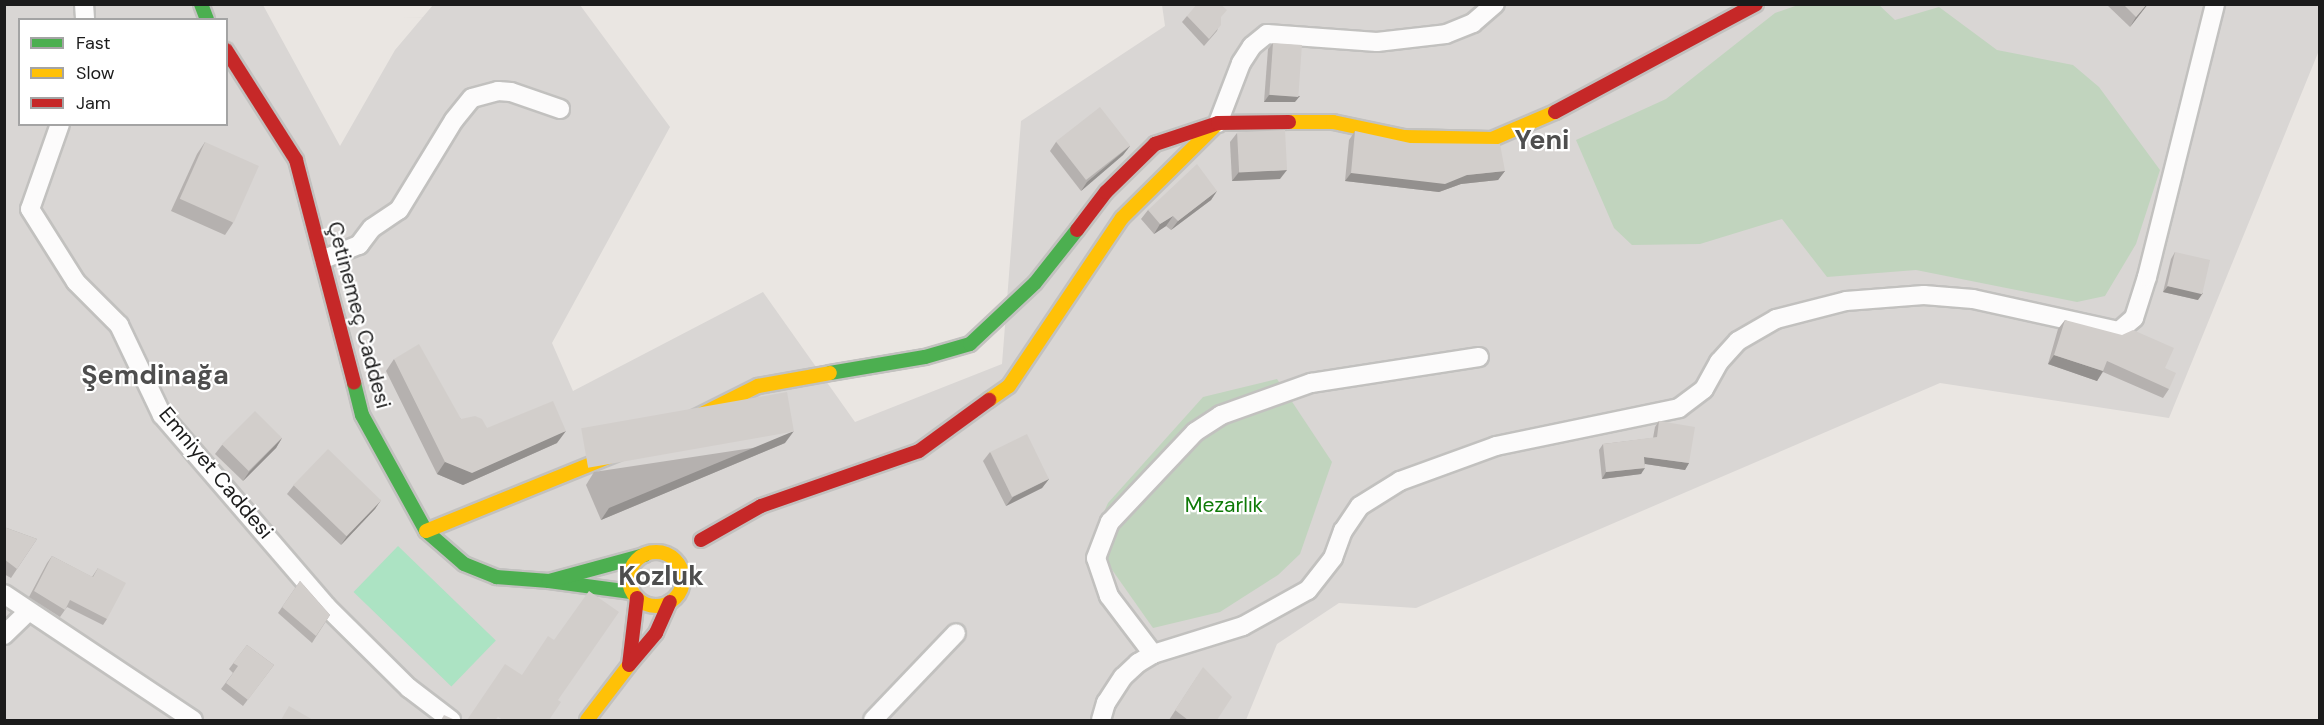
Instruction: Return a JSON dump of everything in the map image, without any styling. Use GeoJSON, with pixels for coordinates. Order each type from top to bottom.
{"type":"FeatureCollection","features":[{"type":"Feature","properties":{"kind":"street"},"geometry":{"type":"LineString","coordinates":[[1218,123],[1241,63],[1252,46],[1267,34],[1377,42],[1446,34],[1473,23],[1495,4]]}},
{"type":"Feature","properties":{"kind":"street"},"geometry":{"type":"LineString","coordinates":[[426,531],[650,440],[758,386],[926,357],[970,345],[1035,283],[1106,192],[1155,144],[1218,123],[1333,122],[1404,137],[1492,139],[1581,101],[1756,4]]}},
{"type":"Feature","properties":{"kind":"street"},"geometry":{"type":"LineString","coordinates":[[1101,720],[1106,703],[1123,677],[1153,654],[1244,626],[1308,591],[1333,558],[1343,531],[1360,506],[1400,481],[1496,446],[1679,408],[1704,389],[1719,362],[1738,341],[1788,315],[1846,301],[1924,295],[1973,299],[2119,331],[2134,318],[2147,277],[2215,4]]}},
{"type":"Feature","properties":{"kind":"street","name":"Çetinemeç Caddesi"},"geometry":{"type":"LineString","coordinates":[[228,53],[296,160],[324,259],[362,415],[426,531],[465,564],[496,577],[549,581],[634,595]]}},
{"type":"Feature","properties":{"kind":"street"},"geometry":{"type":"LineString","coordinates":[[324,259],[359,245],[372,228],[399,210],[454,120],[472,98],[498,91],[512,92],[560,110]]}},
{"type":"Feature","properties":{"kind":"street","name":"Çetinemeç Caddesi"},"geometry":{"type":"LineString","coordinates":[[549,581],[701,540],[761,506],[920,451],[1009,386],[1122,218],[1218,123]]}},
{"type":"Feature","properties":{"kind":"street","name":"Emniyet Caddesi"},"geometry":{"type":"LineString","coordinates":[[59,126],[30,209],[76,282],[120,325],[162,415],[326,606],[409,688],[452,720]]}},
{"type":"Feature","properties":{"kind":"street"},"geometry":{"type":"LineString","coordinates":[[1153,654],[1109,596],[1096,558],[1100,540],[1110,522],[1195,432],[1221,415],[1311,383],[1479,357]]}},
{"type":"Feature","properties":{"kind":"street"},"geometry":{"type":"LineString","coordinates":[[587,720],[656,633],[670,602],[677,596],[701,540]]}},
{"type":"Feature","properties":{"kind":"street"},"geometry":{"type":"LineString","coordinates":[[629,665],[634,595],[632,566],[650,554],[677,563],[683,579]]}},
{"type":"Feature","properties":{"kind":"street"},"geometry":{"type":"LineString","coordinates":[[4,594],[184,718]]}},
{"type":"Feature","properties":{"kind":"street"},"geometry":{"type":"LineString","coordinates":[[634,595],[652,606],[670,602]]}},
{"type":"Feature","properties":{"kind":"street"},"geometry":{"type":"LineString","coordinates":[[4,635],[28,612]]}},
{"type":"Feature","properties":{"kind":"street"},"geometry":{"type":"LineString","coordinates":[[873,720],[956,633]]}},
{"type":"Feature","properties":{"kind":"shaded area"},"geometry":{"type":"Polygon","coordinates":[[[2319,4],[2320,48],[2169,418],[1940,383],[1416,608],[1339,603],[1277,644],[1246,720],[5,720],[4,5],[263,5],[340,146],[395,50],[433,5],[580,5],[670,127],[552,343],[573,391],[763,292],[855,422],[1002,364],[1021,121],[1165,26],[1162,5],[2319,4]]]}},
{"type":"Feature","properties":{"kind":"green space"},"geometry":{"type":"Polygon","coordinates":[[[1798,5],[1879,5],[1895,20],[1939,7],[1997,50],[2073,65],[2099,87],[2160,170],[2136,244],[2105,296],[2077,302],[1916,270],[1827,277],[1782,219],[1700,244],[1632,245],[1614,228],[1576,140],[1666,99],[1775,13],[1798,5]]]}},
{"type":"Feature","properties":{"kind":"green space","name":"Mezarlık"},"geometry":{"type":"Polygon","coordinates":[[[1277,379],[1332,462],[1300,554],[1278,575],[1220,612],[1153,628],[1096,547],[1098,525],[1108,503],[1203,397],[1277,379]]]}},
{"type":"Feature","properties":{"kind":"green space"},"geometry":{"type":"Polygon","coordinates":[[[398,546],[496,640],[451,687],[354,592],[398,546]]]}},
{"type":"Feature","properties":{"kind":"building"},"geometry":{"type":"Polygon","coordinates":[[[1197,4],[1220,4],[1227,10],[1221,17],[1221,25],[1209,39],[1187,16],[1197,4]]]}},
{"type":"Feature","properties":{"kind":"building"},"geometry":{"type":"Polygon","coordinates":[[[2123,4],[2147,4],[2136,17],[2123,4]]]}},
{"type":"Feature","properties":{"kind":"building"},"geometry":{"type":"Polygon","coordinates":[[[1273,43],[1302,45],[1298,97],[1269,95],[1273,43]]]}},
{"type":"Feature","properties":{"kind":"building"},"geometry":{"type":"Polygon","coordinates":[[[1100,107],[1130,146],[1086,180],[1056,141],[1100,107]]]}},
{"type":"Feature","properties":{"kind":"building"},"geometry":{"type":"Polygon","coordinates":[[[1285,130],[1287,170],[1239,172],[1237,133],[1285,130]]]}},
{"type":"Feature","properties":{"kind":"building"},"geometry":{"type":"Polygon","coordinates":[[[1355,131],[1410,143],[1500,144],[1505,171],[1467,175],[1445,184],[1351,173],[1355,131]]]}},
{"type":"Feature","properties":{"kind":"building"},"geometry":{"type":"Polygon","coordinates":[[[205,142],[259,166],[234,223],[180,199],[205,142]]]}},
{"type":"Feature","properties":{"kind":"building"},"geometry":{"type":"Polygon","coordinates":[[[1197,164],[1217,191],[1178,221],[1173,216],[1160,224],[1148,210],[1197,164]]]}},
{"type":"Feature","properties":{"kind":"building"},"geometry":{"type":"Polygon","coordinates":[[[2175,252],[2210,260],[2202,294],[2167,286],[2175,252]]]}},
{"type":"Feature","properties":{"kind":"building"},"geometry":{"type":"Polygon","coordinates":[[[2065,320],[2122,335],[2133,330],[2174,348],[2165,368],[2176,373],[2169,389],[2107,361],[2103,371],[2054,355],[2065,320]]]}},
{"type":"Feature","properties":{"kind":"building"},"geometry":{"type":"Polygon","coordinates":[[[419,344],[461,419],[475,416],[482,419],[487,428],[553,401],[566,431],[472,473],[445,462],[394,359],[419,344]]]}},
{"type":"Feature","properties":{"kind":"building"},"geometry":{"type":"Polygon","coordinates":[[[787,392],[794,431],[588,468],[581,428],[787,392]]]}},
{"type":"Feature","properties":{"kind":"building"},"geometry":{"type":"Polygon","coordinates":[[[255,411],[282,438],[249,471],[222,444],[255,411]]]}},
{"type":"Feature","properties":{"kind":"building"},"geometry":{"type":"Polygon","coordinates":[[[1659,421],[1695,427],[1689,463],[1644,457],[1645,468],[1606,472],[1603,444],[1657,437],[1659,421]]]}},
{"type":"Feature","properties":{"kind":"building"},"geometry":{"type":"Polygon","coordinates":[[[1027,434],[1049,479],[1012,497],[990,452],[1027,434]]]}},
{"type":"Feature","properties":{"kind":"building"},"geometry":{"type":"Polygon","coordinates":[[[328,449],[381,500],[346,536],[293,485],[328,449]]]}},
{"type":"Feature","properties":{"kind":"building"},"geometry":{"type":"Polygon","coordinates":[[[4,527],[37,539],[17,569],[4,559],[4,527]]]}},
{"type":"Feature","properties":{"kind":"building"},"geometry":{"type":"Polygon","coordinates":[[[52,556],[93,577],[98,568],[126,583],[107,619],[70,600],[65,610],[34,591],[52,556]]]}},
{"type":"Feature","properties":{"kind":"building"},"geometry":{"type":"Polygon","coordinates":[[[300,581],[330,615],[316,636],[282,607],[300,581]]]}},
{"type":"Feature","properties":{"kind":"building"},"geometry":{"type":"Polygon","coordinates":[[[589,591],[619,612],[558,700],[561,702],[549,720],[503,720],[498,717],[495,720],[467,720],[505,664],[522,675],[548,636],[554,640],[589,591]]]}},
{"type":"Feature","properties":{"kind":"building"},"geometry":{"type":"Polygon","coordinates":[[[247,645],[274,665],[248,700],[226,683],[238,666],[233,663],[247,645]]]}},
{"type":"Feature","properties":{"kind":"building"},"geometry":{"type":"Polygon","coordinates":[[[1203,667],[1232,697],[1217,720],[1188,720],[1175,710],[1203,667]]]}},
{"type":"Feature","properties":{"kind":"building"},"geometry":{"type":"Polygon","coordinates":[[[289,706],[313,720],[281,720],[289,706]]]}},
{"type":"Feature","properties":{"kind":"building"},"geometry":{"type":"Polygon","coordinates":[[[444,715],[455,720],[441,720],[444,715]]]}},
{"type":"Feature","properties":{"kind":"traffic: fast"},"geometry":{"type":"LineString","coordinates":[[201,4],[206,18]]}},
{"type":"Feature","properties":{"kind":"traffic: fast"},"geometry":{"type":"LineString","coordinates":[[830,373],[925,357],[970,344],[1035,283],[1077,230]]}},
{"type":"Feature","properties":{"kind":"traffic: fast"},"geometry":{"type":"LineString","coordinates":[[354,383],[362,415],[426,531],[464,564],[496,577],[549,581]]}},
{"type":"Feature","properties":{"kind":"traffic: fast"},"geometry":{"type":"LineString","coordinates":[[631,592],[549,581],[645,555]]}},
{"type":"Feature","properties":{"kind":"traffic: slow"},"geometry":{"type":"LineString","coordinates":[[1289,122],[1333,122],[1404,137],[1492,139],[1555,112]]}},
{"type":"Feature","properties":{"kind":"traffic: slow"},"geometry":{"type":"LineString","coordinates":[[989,400],[1009,386],[1122,218],[1217,124]]}},
{"type":"Feature","properties":{"kind":"traffic: slow"},"geometry":{"type":"LineString","coordinates":[[426,531],[650,440],[758,386],[830,373]]}},
{"type":"Feature","properties":{"kind":"traffic: slow"},"geometry":{"type":"LineString","coordinates":[[656,552],[666,554],[675,560],[681,569],[683,579],[681,589],[675,598],[666,604],[656,606],[646,604],[637,598],[631,589],[629,579],[631,569],[637,560],[646,554],[656,552]]}},
{"type":"Feature","properties":{"kind":"traffic: slow"},"geometry":{"type":"LineString","coordinates":[[587,720],[629,665]]}},
{"type":"Feature","properties":{"kind":"traffic: jam"},"geometry":{"type":"LineString","coordinates":[[1555,112],[1756,4]]}},
{"type":"Feature","properties":{"kind":"traffic: jam"},"geometry":{"type":"LineString","coordinates":[[228,53],[296,160],[354,383]]}},
{"type":"Feature","properties":{"kind":"traffic: jam"},"geometry":{"type":"LineString","coordinates":[[1077,230],[1106,192],[1155,144],[1218,123],[1289,122]]}},
{"type":"Feature","properties":{"kind":"traffic: jam"},"geometry":{"type":"LineString","coordinates":[[701,540],[761,506],[919,451],[989,400]]}},
{"type":"Feature","properties":{"kind":"traffic: jam"},"geometry":{"type":"LineString","coordinates":[[637,598],[629,665],[656,633],[670,602]]}},
{"type":"Feature","properties":{"kind":"district","name":"Yeni"},"geometry":{"type":"Point","coordinates":[1542,140]}},
{"type":"Feature","properties":{"kind":"district","name":"Şemdinağa"},"geometry":{"type":"Point","coordinates":[155,375]}},
{"type":"Feature","properties":{"kind":"district","name":"Kozluk"},"geometry":{"type":"Point","coordinates":[661,576]}}]}
